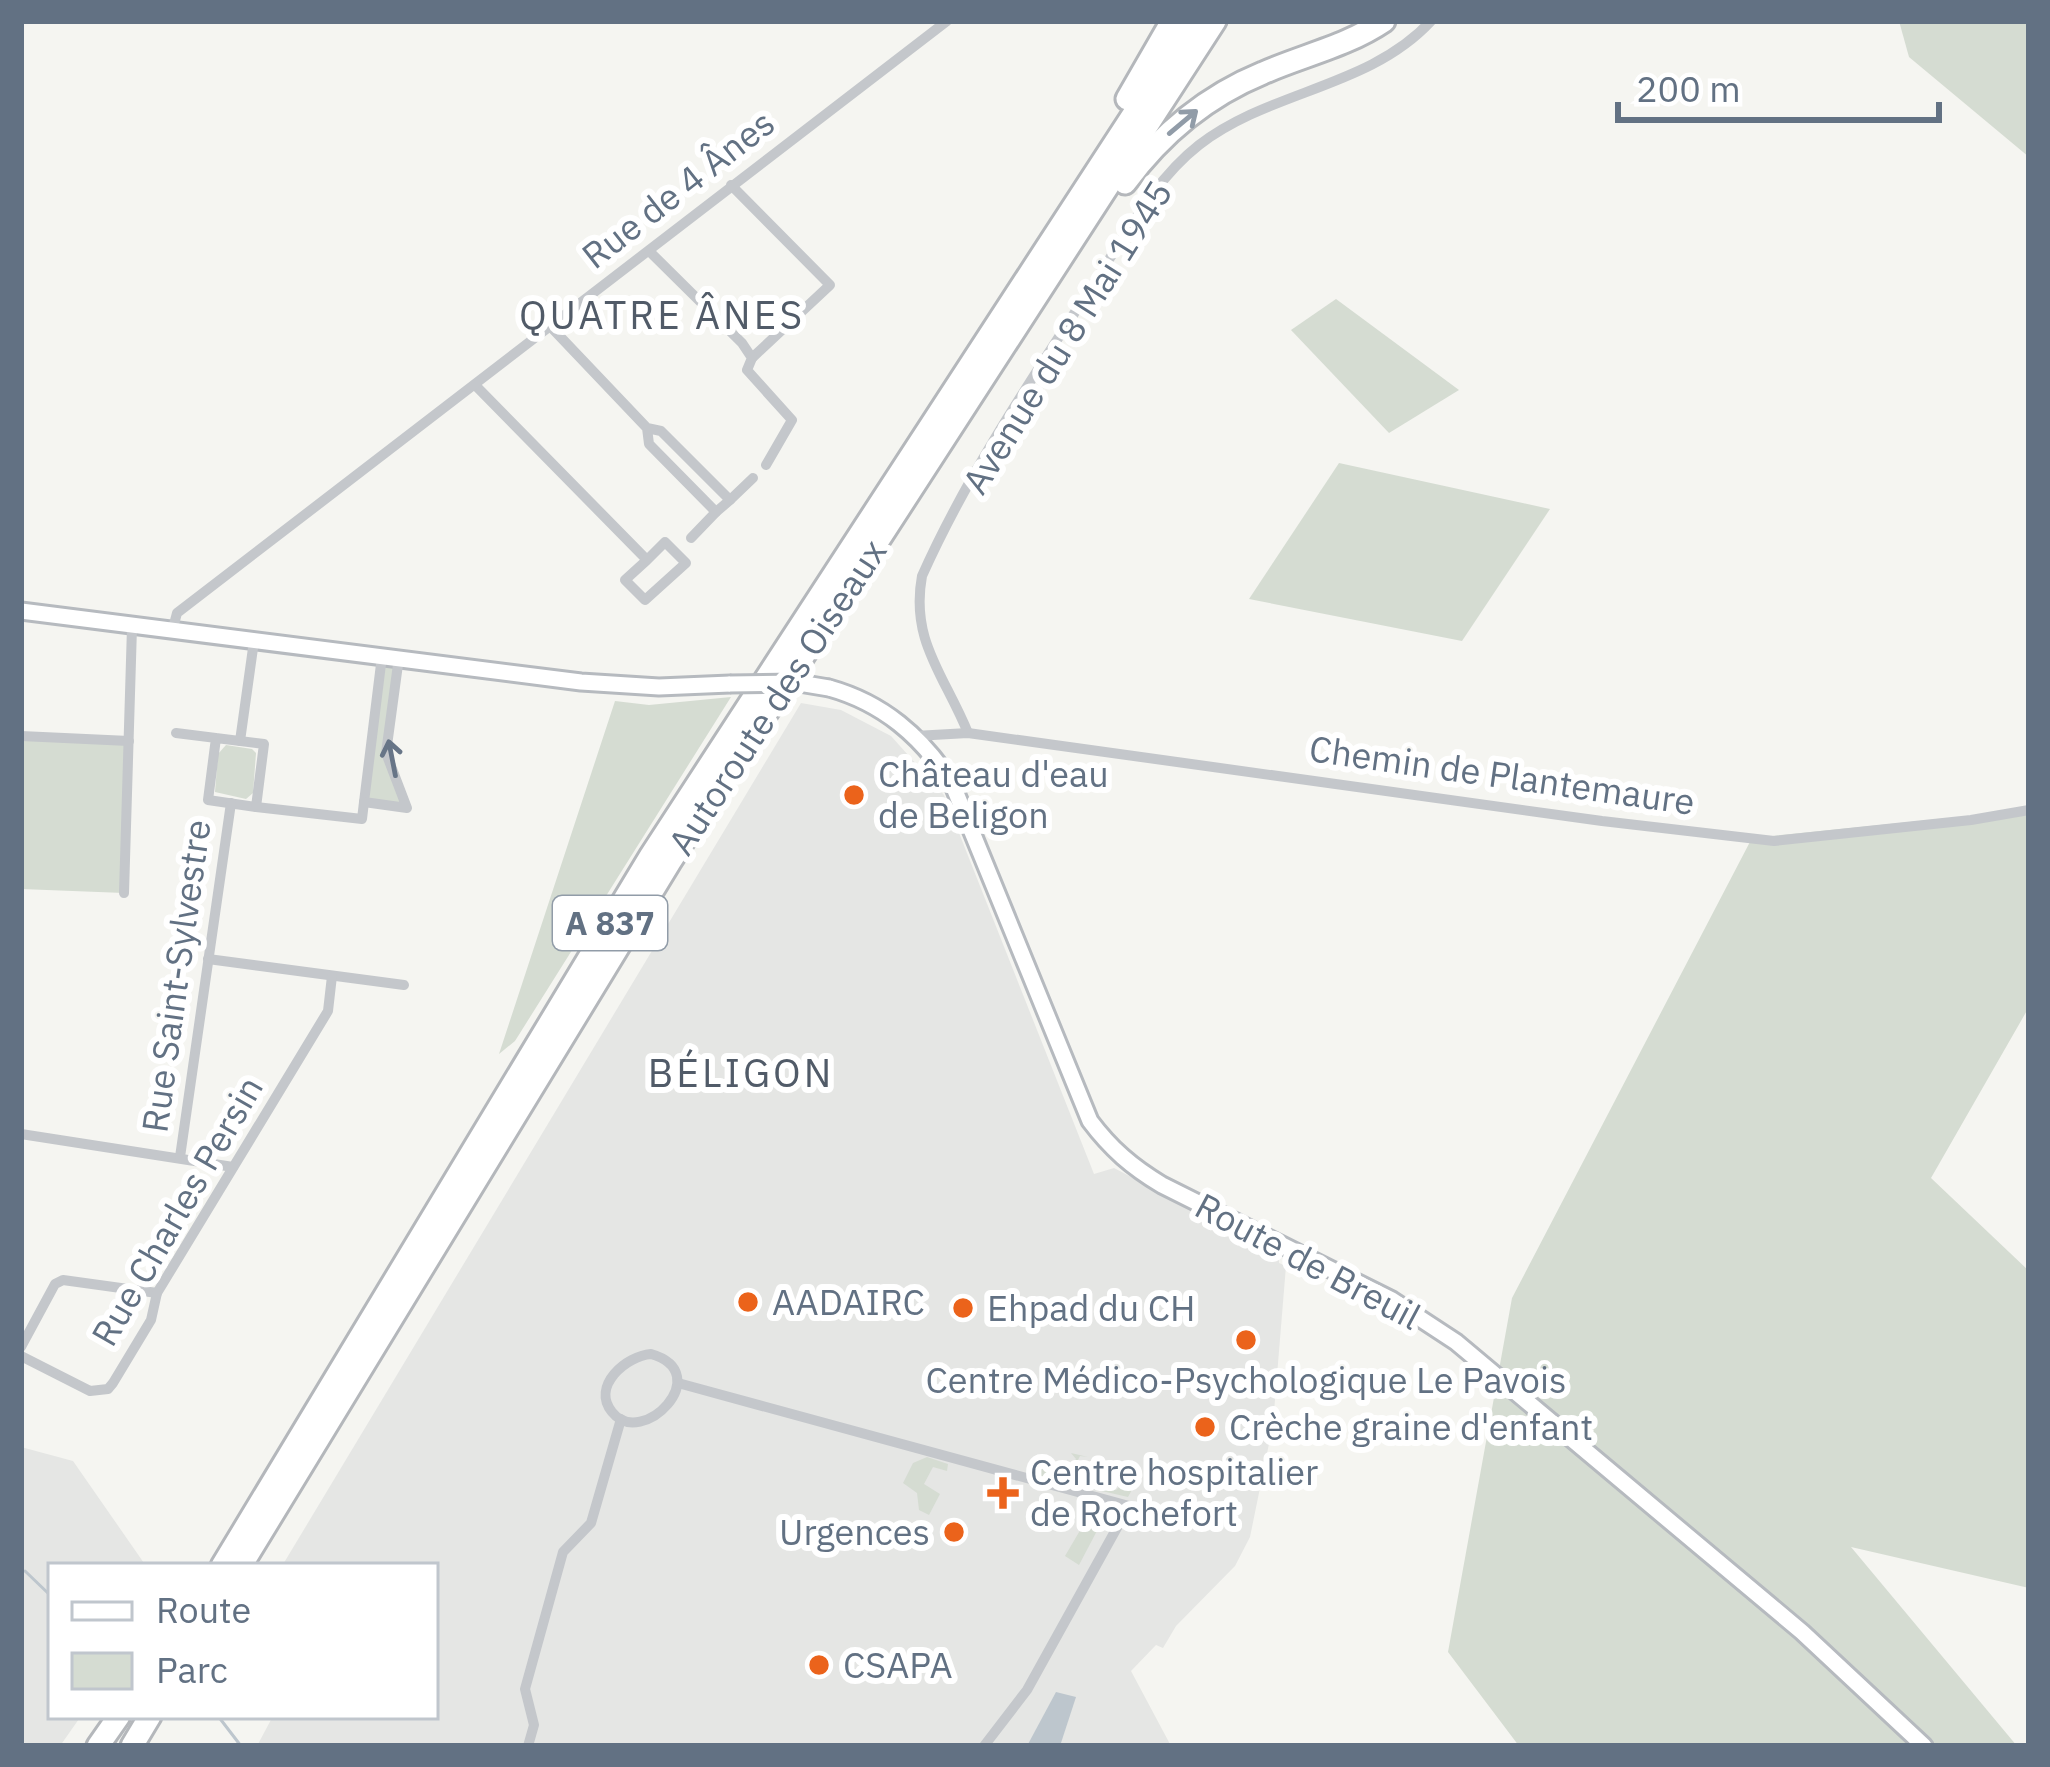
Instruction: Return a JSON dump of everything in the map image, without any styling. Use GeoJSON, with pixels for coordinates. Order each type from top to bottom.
{"type":"FeatureCollection","features":[{"type":"Feature","properties":{"kind":"highway"},"geometry":{"type":"LineString","coordinates":[[1017,291],[1172,21]]}},
{"type":"Feature","properties":{"kind":"highway","name":"Autoroute des Oiseaux"},"geometry":{"type":"LineString","coordinates":[[224,1563],[652,855],[1194,21]]}},
{"type":"Feature","properties":{"kind":"highway","name":"Autoroute des Oiseaux"},"geometry":{"type":"LineString","coordinates":[[243,1563],[670,862],[1215,21]]}},
{"type":"Feature","properties":{"kind":"highway"},"geometry":{"type":"LineString","coordinates":[[990,368],[1129,178],[1190,114],[1235,86],[1348,41],[1384,21]]}},
{"type":"Feature","properties":{"kind":"highway"},"geometry":{"type":"LineString","coordinates":[[98,1746],[117,1719]]}},
{"type":"Feature","properties":{"kind":"highway"},"geometry":{"type":"LineString","coordinates":[[112,1746],[129,1719]]}},
{"type":"Feature","properties":{"kind":"highway"},"geometry":{"type":"LineString","coordinates":[[132,1746],[148,1719]]}},
{"type":"Feature","properties":{"kind":"street","name":"Rue de 4 Ânes"},"geometry":{"type":"LineString","coordinates":[[172,632],[177,614],[947,21]]}},
{"type":"Feature","properties":{"kind":"street","name":"Avenue du 8 Mai 1945"},"geometry":{"type":"LineString","coordinates":[[968,733],[923,637],[918,615],[922,576],[1042,363],[1161,184],[1198,146],[1245,117],[1375,65],[1397,53],[1431,21]]}},
{"type":"Feature","properties":{"kind":"street"},"geometry":{"type":"LineString","coordinates":[[731,185],[830,285],[752,358],[747,370],[792,420],[766,465]]}},
{"type":"Feature","properties":{"kind":"street"},"geometry":{"type":"LineString","coordinates":[[649,250],[752,358]]}},
{"type":"Feature","properties":{"kind":"street"},"geometry":{"type":"LineString","coordinates":[[550,326],[647,428],[661,431],[730,500]]}},
{"type":"Feature","properties":{"kind":"street"},"geometry":{"type":"LineString","coordinates":[[476,386],[647,560]]}},
{"type":"Feature","properties":{"kind":"street"},"geometry":{"type":"LineString","coordinates":[[647,428],[649,444],[716,512]]}},
{"type":"Feature","properties":{"kind":"street"},"geometry":{"type":"LineString","coordinates":[[691,538],[753,478]]}},
{"type":"Feature","properties":{"kind":"street"},"geometry":{"type":"LineString","coordinates":[[665,542],[686,562],[645,601],[625,580],[647,560],[665,542]]}},
{"type":"Feature","properties":{"kind":"street"},"geometry":{"type":"LineString","coordinates":[[21,611],[390,656]]}},
{"type":"Feature","properties":{"kind":"street"},"geometry":{"type":"LineString","coordinates":[[124,892],[132,627]]}},
{"type":"Feature","properties":{"kind":"street"},"geometry":{"type":"LineString","coordinates":[[240,741],[254,641]]}},
{"type":"Feature","properties":{"kind":"street"},"geometry":{"type":"LineString","coordinates":[[364,802],[406,808],[386,753],[390,656]]}},
{"type":"Feature","properties":{"kind":"street"},"geometry":{"type":"LineString","coordinates":[[216,738],[208,800],[362,819],[390,656]]}},
{"type":"Feature","properties":{"kind":"street","name":"Route de Breuil"},"geometry":{"type":"LineString","coordinates":[[390,656],[581,682],[658,687],[781,682],[829,688],[874,706],[915,736],[952,782],[1090,1121],[1110,1148],[1162,1185],[1393,1300],[1456,1342],[1802,1632],[1924,1746]]}},
{"type":"Feature","properties":{"kind":"street"},"geometry":{"type":"LineString","coordinates":[[176,733],[264,744],[256,806]]}},
{"type":"Feature","properties":{"kind":"street"},"geometry":{"type":"LineString","coordinates":[[915,736],[968,733]]}},
{"type":"Feature","properties":{"kind":"street","name":"Chemin de Plantemaure"},"geometry":{"type":"LineString","coordinates":[[968,733],[1774,841],[2029,810]]}},
{"type":"Feature","properties":{"kind":"street"},"geometry":{"type":"LineString","coordinates":[[21,736],[129,740]]}},
{"type":"Feature","properties":{"kind":"street","name":"Rue Saint-Sylvestre"},"geometry":{"type":"LineString","coordinates":[[180,1157],[231,803]]}},
{"type":"Feature","properties":{"kind":"street"},"geometry":{"type":"LineString","coordinates":[[208,959],[404,985]]}},
{"type":"Feature","properties":{"kind":"street","name":"Rue Charles Persin"},"geometry":{"type":"LineString","coordinates":[[21,1352],[90,1391],[108,1389],[151,1320],[157,1293],[328,1011],[332,976]]}},
{"type":"Feature","properties":{"kind":"street"},"geometry":{"type":"LineString","coordinates":[[21,1134],[233,1167]]}},
{"type":"Feature","properties":{"kind":"street"},"geometry":{"type":"LineString","coordinates":[[21,1352],[56,1284],[63,1280],[157,1293]]}},
{"type":"Feature","properties":{"kind":"street"},"geometry":{"type":"LineString","coordinates":[[644,1354],[660,1356],[671,1364],[678,1383],[673,1399],[637,1423],[620,1419],[610,1408],[607,1390],[613,1375],[644,1354]]}},
{"type":"Feature","properties":{"kind":"street"},"geometry":{"type":"LineString","coordinates":[[678,1383],[1129,1506],[1027,1690],[984,1746]]}},
{"type":"Feature","properties":{"kind":"street"},"geometry":{"type":"LineString","coordinates":[[528,1746],[534,1725],[525,1689],[562,1552],[591,1523],[620,1419]]}},
{"type":"Feature","properties":{"kind":"shaded area"},"geometry":{"type":"Polygon","coordinates":[[[801,703],[841,710],[891,736],[944,795],[1094,1174],[1114,1168],[1279,1254],[1279,1263],[1286,1266],[1273,1424],[1250,1537],[1235,1566],[1176,1626],[1163,1648],[1156,1645],[1131,1671],[1171,1746],[257,1746],[271,1719],[438,1719],[438,1563],[284,1563],[801,703]]]}},
{"type":"Feature","properties":{"kind":"shaded area"},"geometry":{"type":"Polygon","coordinates":[[[21,1447],[73,1461],[144,1563],[48,1563],[48,1719],[79,1719],[60,1746],[21,1746],[21,1447]]]}},
{"type":"Feature","properties":{"kind":"shaded area"},"geometry":{"type":"Polygon","coordinates":[[[1056,1692],[1076,1697],[1060,1746],[1027,1746],[1056,1692]]]}},
{"type":"Feature","properties":{"kind":"green space"},"geometry":{"type":"Polygon","coordinates":[[[1899,21],[2029,21],[2029,157],[1909,57],[1899,21]]]}},
{"type":"Feature","properties":{"kind":"green space"},"geometry":{"type":"Polygon","coordinates":[[[1336,299],[1459,390],[1389,433],[1291,330],[1336,299]]]}},
{"type":"Feature","properties":{"kind":"green space"},"geometry":{"type":"Polygon","coordinates":[[[1339,463],[1550,509],[1462,641],[1249,599],[1339,463]]]}},
{"type":"Feature","properties":{"kind":"green space"},"geometry":{"type":"Polygon","coordinates":[[[382,656],[399,657],[386,753],[407,808],[364,802],[382,656]]]}},
{"type":"Feature","properties":{"kind":"green space"},"geometry":{"type":"Polygon","coordinates":[[[731,697],[515,1041],[499,1054],[615,701],[649,705],[731,697]]]}},
{"type":"Feature","properties":{"kind":"green space"},"geometry":{"type":"Polygon","coordinates":[[[21,740],[129,741],[124,893],[21,889],[21,740]]]}},
{"type":"Feature","properties":{"kind":"green space"},"geometry":{"type":"Polygon","coordinates":[[[226,745],[256,753],[253,793],[246,799],[215,792],[218,754],[226,745]]]}},
{"type":"Feature","properties":{"kind":"green space"},"geometry":{"type":"Polygon","coordinates":[[[2029,810],[2029,1007],[1931,1178],[2029,1271],[2029,1588],[1851,1547],[2017,1746],[1519,1746],[1448,1652],[1512,1298],[1752,838],[2029,810]]]}},
{"type":"Feature","properties":{"kind":"green space"},"geometry":{"type":"Polygon","coordinates":[[[1071,1453],[1088,1457],[1080,1456],[1071,1474],[1086,1483],[1096,1483],[1106,1466],[1099,1461],[1117,1467],[1115,1471],[1109,1468],[1102,1482],[1116,1490],[1126,1490],[1136,1473],[1140,1475],[1128,1497],[1036,1476],[1040,1468],[1065,1477],[1076,1459],[1071,1453]]]}},
{"type":"Feature","properties":{"kind":"green space"},"geometry":{"type":"Polygon","coordinates":[[[927,1457],[948,1464],[947,1471],[933,1467],[924,1484],[940,1494],[929,1515],[919,1510],[917,1493],[903,1483],[913,1463],[927,1457]]]}},
{"type":"Feature","properties":{"kind":"green space"},"geometry":{"type":"Polygon","coordinates":[[[1095,1505],[1107,1511],[1105,1529],[1099,1527],[1079,1565],[1065,1556],[1095,1505]]]}},
{"type":"Feature","properties":{"kind":"waterway"},"geometry":{"type":"LineString","coordinates":[[25,1571],[48,1593]]}},
{"type":"Feature","properties":{"kind":"waterway"},"geometry":{"type":"LineString","coordinates":[[220,1719],[241,1746]]}},
{"type":"Feature","properties":{"kind":"place","name":"Château d'eau de Beligon"},"geometry":{"type":"Point","coordinates":[854,795]}},
{"type":"Feature","properties":{"kind":"place","name":"AADAIRC"},"geometry":{"type":"Point","coordinates":[748,1302]}},
{"type":"Feature","properties":{"kind":"place","name":"Ehpad du CH"},"geometry":{"type":"Point","coordinates":[963,1308]}},
{"type":"Feature","properties":{"kind":"place","name":"Centre Médico-Psychologique Le Pavois"},"geometry":{"type":"Point","coordinates":[1246,1340]}},
{"type":"Feature","properties":{"kind":"place","name":"Crèche graine d'enfant"},"geometry":{"type":"Point","coordinates":[1205,1427]}},
{"type":"Feature","properties":{"kind":"place","name":"Centre hospitalier de Rochefort"},"geometry":{"type":"Point","coordinates":[1003,1493]}},
{"type":"Feature","properties":{"kind":"place","name":"Urgences"},"geometry":{"type":"Point","coordinates":[954,1532]}},
{"type":"Feature","properties":{"kind":"place","name":"CSAPA"},"geometry":{"type":"Point","coordinates":[819,1665]}},
{"type":"Feature","properties":{"kind":"district","name":"QUATRE ÂNES"},"geometry":{"type":"Point","coordinates":[662,315]}},
{"type":"Feature","properties":{"kind":"district","name":"BÉLIGON"},"geometry":{"type":"Point","coordinates":[741,1073]}}]}
